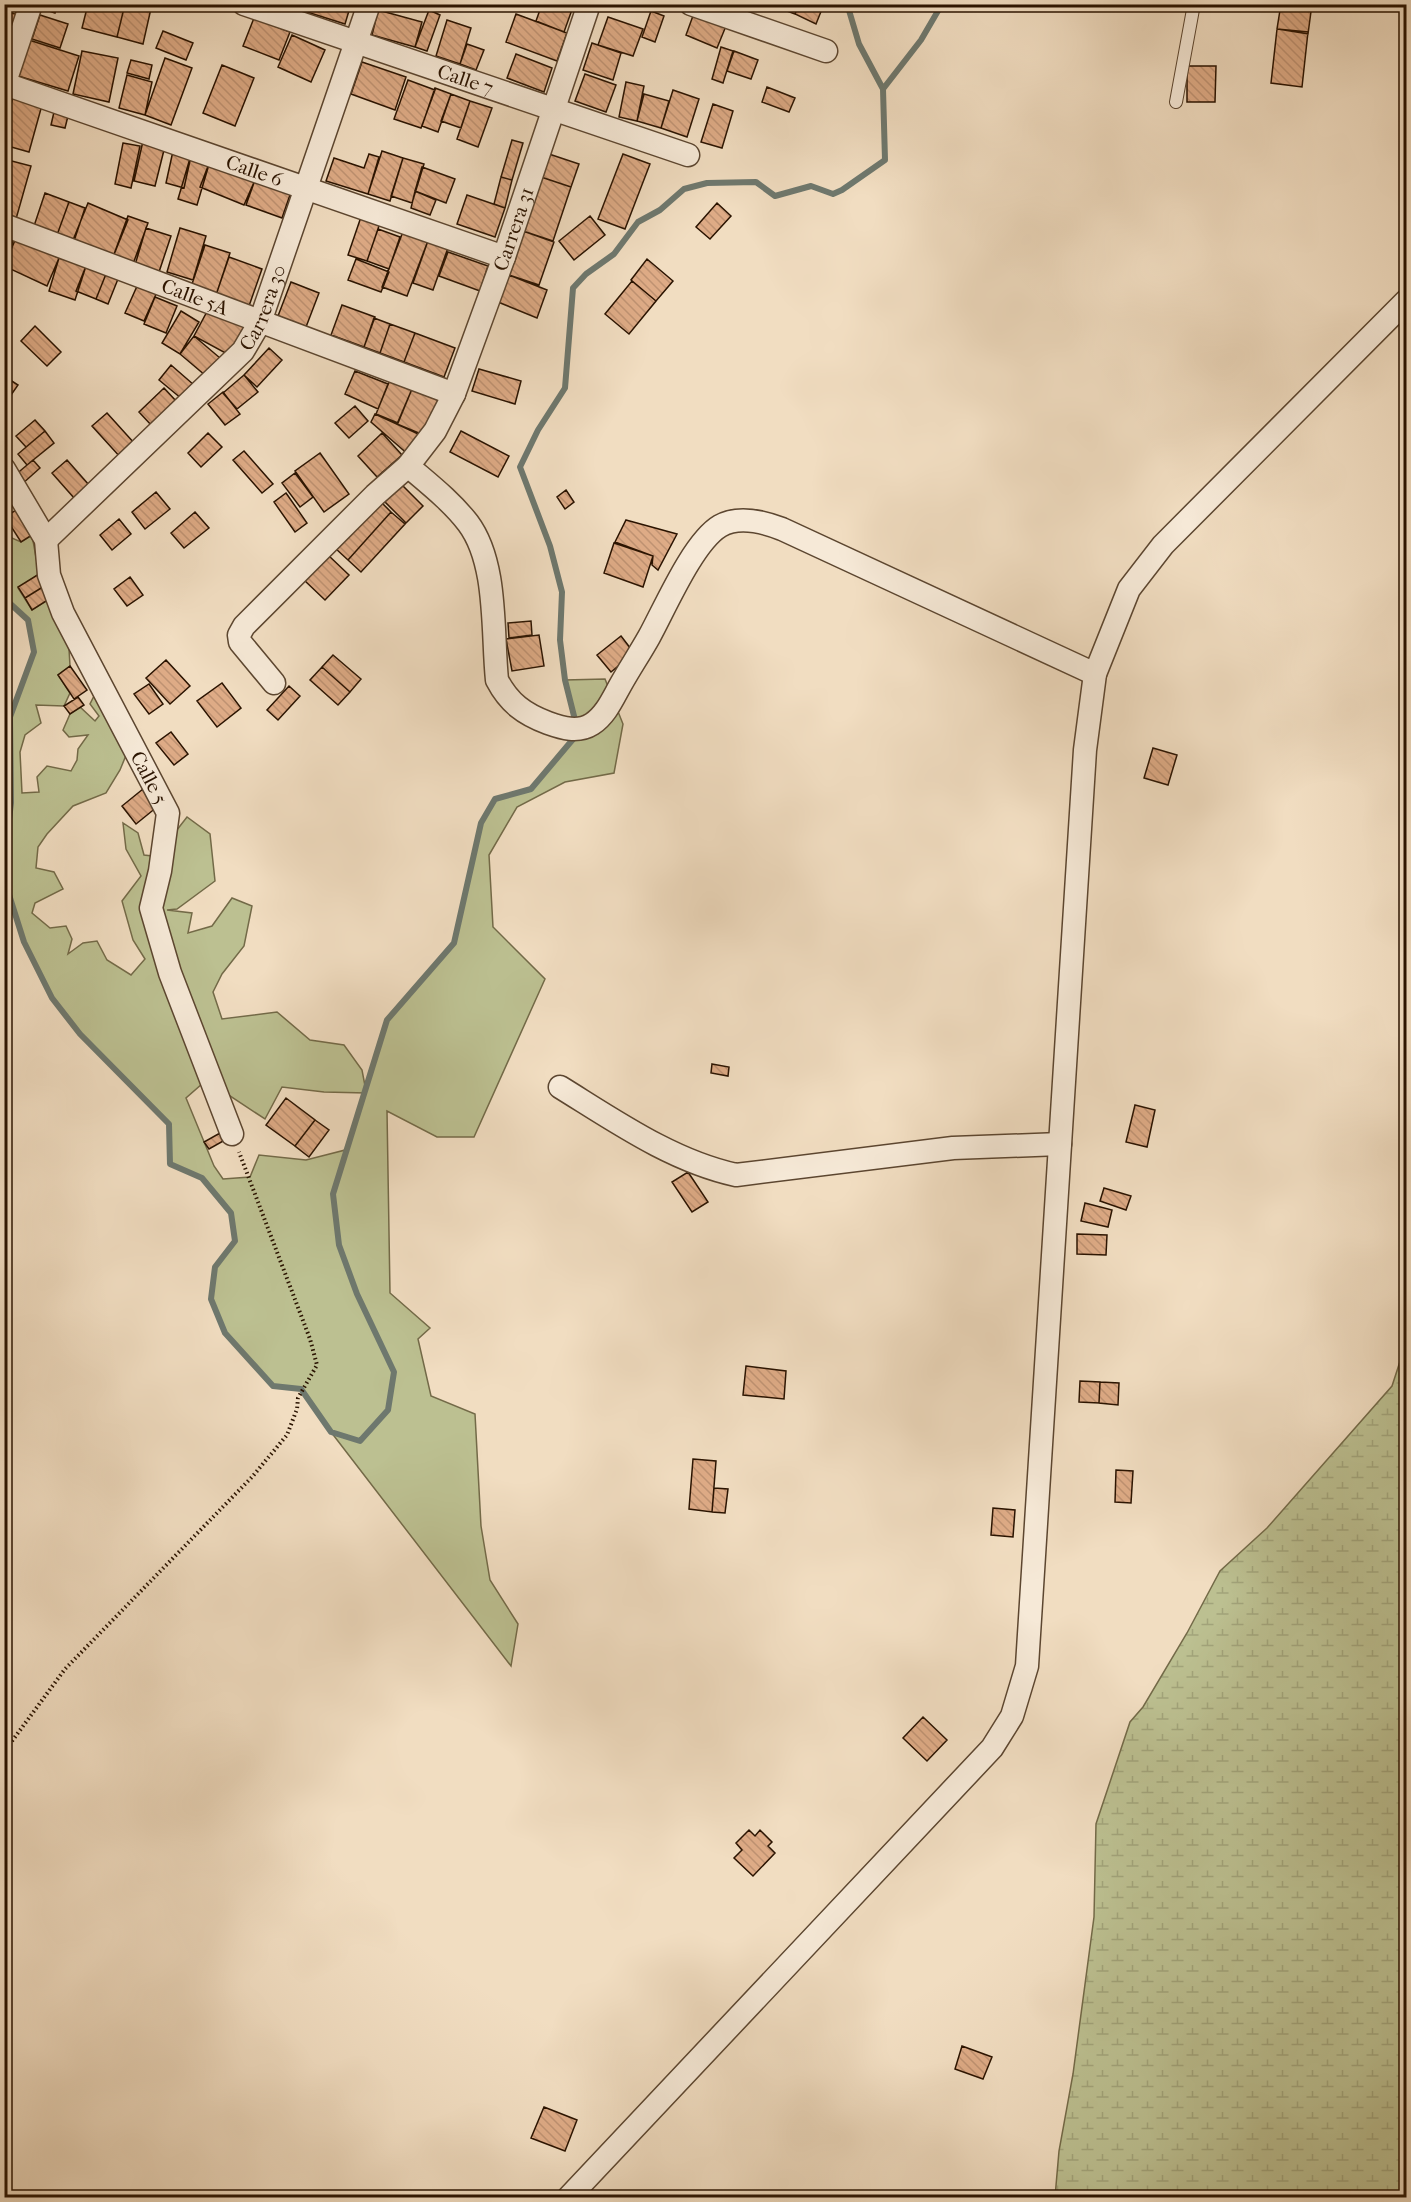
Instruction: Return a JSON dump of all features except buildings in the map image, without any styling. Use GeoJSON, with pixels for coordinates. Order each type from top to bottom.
{"type":"FeatureCollection","features":[{"type":"Feature","properties":{"kind":"street"},"geometry":{"type":"LineString","coordinates":[[5,85],[31,4]]}},
{"type":"Feature","properties":{"kind":"street","name":"Calle 7"},"geometry":{"type":"LineString","coordinates":[[244,4],[688,155]]}},
{"type":"Feature","properties":{"kind":"street","name":"Carrera 30"},"geometry":{"type":"LineString","coordinates":[[46,540],[243,351],[260,322],[369,4]]}},
{"type":"Feature","properties":{"kind":"street","name":"Carrera 31"},"geometry":{"type":"LineString","coordinates":[[274,683],[240,642],[239,635],[244,626],[375,495],[408,466],[435,431],[454,394],[504,257],[589,4]]}},
{"type":"Feature","properties":{"kind":"street"},"geometry":{"type":"LineString","coordinates":[[692,4],[826,51]]}},
{"type":"Feature","properties":{"kind":"street","name":"Calle 6"},"geometry":{"type":"LineString","coordinates":[[5,85],[504,257]]}},
{"type":"Feature","properties":{"kind":"street","name":"Calle 5A"},"geometry":{"type":"LineString","coordinates":[[4,225],[454,394]]}},
{"type":"Feature","properties":{"kind":"street"},"geometry":{"type":"LineString","coordinates":[[568,2198],[992,1748],[1012,1716],[1027,1666],[1084,750],[1095,674],[1129,589],[1163,545],[1407,301]]}},
{"type":"Feature","properties":{"kind":"street"},"geometry":{"type":"LineString","coordinates":[[408,466],[468,523],[477,538],[486,561],[497,680],[504,694],[525,713],[551,724],[570,729],[584,728],[602,716],[648,638],[685,568],[710,534],[721,525],[732,522],[763,522],[1095,674]]}},
{"type":"Feature","properties":{"kind":"street","name":"Calle 5"},"geometry":{"type":"LineString","coordinates":[[4,469],[46,540],[49,575],[63,613],[168,813],[160,871],[151,908],[170,973],[232,1134]]}},
{"type":"Feature","properties":{"kind":"street"},"geometry":{"type":"LineString","coordinates":[[560,1087],[639,1136],[715,1170],[736,1174],[953,1148],[1060,1144]]}},
{"type":"Feature","properties":{"kind":"lane"},"geometry":{"type":"LineString","coordinates":[[1176,102],[1194,4]]}},
{"type":"Feature","properties":{"kind":"path"},"geometry":{"type":"LineString","coordinates":[[4,1752],[65,1669],[252,1477],[287,1436],[297,1409],[298,1398],[317,1365],[310,1340],[232,1134]]}},
{"type":"Feature","properties":{"kind":"green space"},"geometry":{"type":"Polygon","coordinates":[[[32,535],[39,574],[18,588],[32,610],[49,599],[69,649],[70,666],[58,675],[70,693],[64,706],[36,705],[41,723],[25,735],[20,752],[22,793],[39,792],[37,777],[47,766],[71,771],[77,760],[78,749],[88,735],[69,737],[63,730],[70,714],[80,707],[95,721],[99,716],[90,704],[94,696],[129,748],[120,770],[106,793],[73,806],[38,847],[36,868],[54,872],[63,889],[35,903],[32,913],[50,928],[66,926],[72,939],[68,954],[83,943],[97,941],[107,960],[131,975],[145,959],[133,940],[122,901],[141,876],[126,849],[123,823],[138,833],[144,855],[161,857],[173,835],[187,817],[210,834],[215,881],[177,909],[167,910],[192,913],[188,933],[212,926],[232,898],[252,906],[244,946],[222,974],[213,992],[222,1019],[277,1012],[310,1040],[344,1045],[362,1070],[366,1091],[387,1020],[454,943],[481,823],[495,799],[531,789],[574,738],[575,720],[565,680],[605,679],[623,724],[614,773],[565,782],[517,807],[489,855],[493,927],[545,979],[474,1137],[437,1137],[387,1111],[390,1293],[430,1328],[418,1339],[431,1396],[475,1414],[481,1526],[490,1580],[518,1624],[511,1666],[331,1432],[301,1389],[273,1386],[225,1333],[211,1299],[215,1267],[235,1241],[231,1213],[202,1178],[170,1164],[169,1124],[80,1034],[52,998],[24,942],[5,879],[4,860],[11,803],[10,717],[34,651],[28,620],[5,598],[4,541],[12,538],[21,542],[32,535]],[[210,1077],[186,1098],[214,1166],[223,1179],[250,1177],[259,1155],[306,1160],[345,1150],[366,1093],[324,1092],[282,1087],[265,1119],[230,1096],[210,1077]]]}},
{"type":"Feature","properties":{"kind":"green space"},"geometry":{"type":"Polygon","coordinates":[[[1406,1343],[1406,2197],[1055,2197],[1059,2151],[1073,2074],[1094,1917],[1096,1824],[1130,1722],[1143,1707],[1187,1633],[1220,1571],[1267,1528],[1392,1386],[1406,1343]]]}},
{"type":"Feature","properties":{"kind":"waterway"},"geometry":{"type":"LineString","coordinates":[[851,4],[848,7],[859,44],[883,89]]}},
{"type":"Feature","properties":{"kind":"waterway"},"geometry":{"type":"LineString","coordinates":[[575,720],[565,680],[560,640],[562,592],[550,546],[520,467],[538,430],[565,388],[573,288],[586,274],[614,254],[638,222],[660,210],[684,189],[707,183],[756,182],[775,196],[811,186],[833,194],[885,160],[883,89],[921,40],[942,4]]}},
{"type":"Feature","properties":{"kind":"waterway"},"geometry":{"type":"LineString","coordinates":[[4,598],[28,620],[34,652],[10,717],[11,803],[4,860]]}},
{"type":"Feature","properties":{"kind":"waterway"},"geometry":{"type":"LineString","coordinates":[[4,879],[24,942],[52,998],[80,1034],[169,1124],[170,1164],[202,1178],[231,1213],[235,1241],[215,1267],[211,1299],[225,1333],[273,1386],[301,1389],[331,1432],[360,1441],[388,1410],[394,1372],[357,1294],[339,1245],[333,1194],[387,1020],[454,943],[481,823],[495,799],[531,789],[574,738]]}}]}
